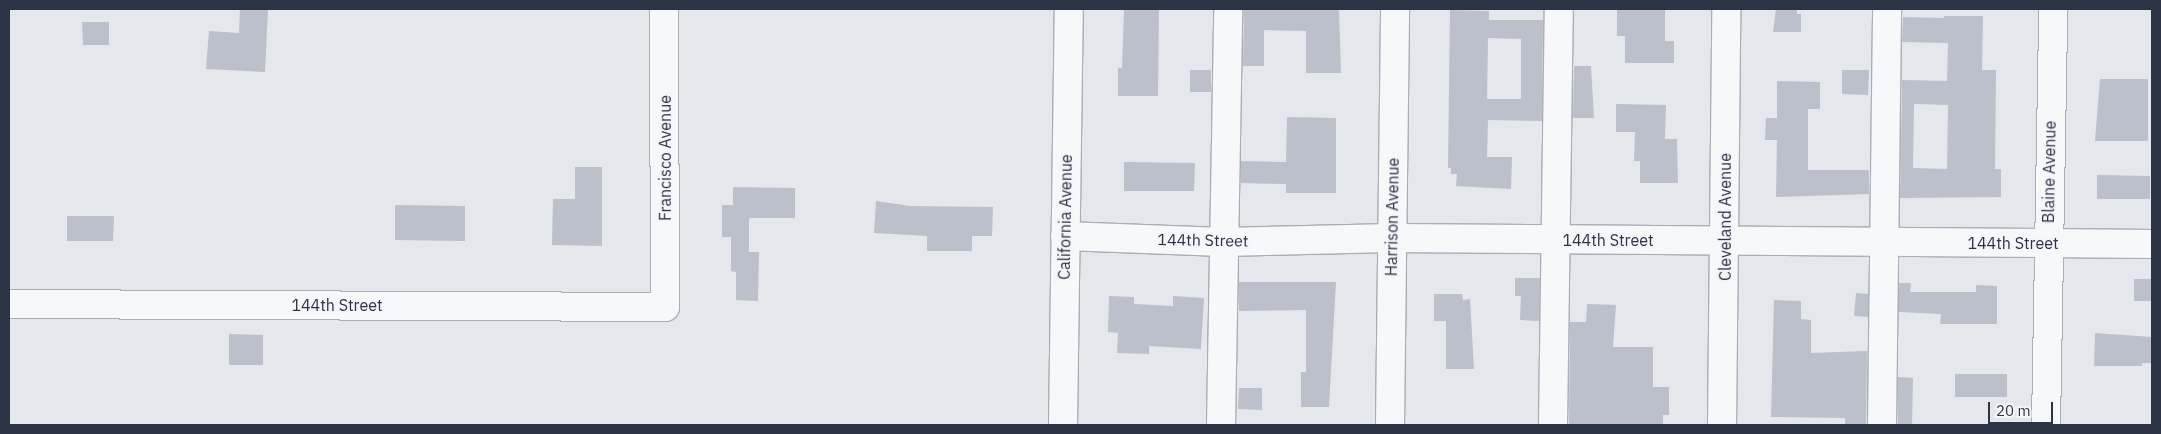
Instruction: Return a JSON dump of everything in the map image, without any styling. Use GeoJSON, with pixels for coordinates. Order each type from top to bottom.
{"type":"FeatureCollection","features":[{"type":"Feature","properties":{"kind":"street","name":"Francisco Avenue"},"geometry":{"type":"LineString","coordinates":[[664,9],[665,307]]}},
{"type":"Feature","properties":{"kind":"street","name":"California Avenue"},"geometry":{"type":"LineString","coordinates":[[1063,425],[1064,236],[1069,9]]}},
{"type":"Feature","properties":{"kind":"street"},"geometry":{"type":"LineString","coordinates":[[1221,425],[1228,9]]}},
{"type":"Feature","properties":{"kind":"street","name":"Harrison Avenue"},"geometry":{"type":"LineString","coordinates":[[1390,425],[1395,9]]}},
{"type":"Feature","properties":{"kind":"street"},"geometry":{"type":"LineString","coordinates":[[1553,425],[1559,9]]}},
{"type":"Feature","properties":{"kind":"street","name":"Cleveland Avenue"},"geometry":{"type":"LineString","coordinates":[[1722,425],[1726,9]]}},
{"type":"Feature","properties":{"kind":"street"},"geometry":{"type":"LineString","coordinates":[[1882,425],[1887,9]]}},
{"type":"Feature","properties":{"kind":"street","name":"Blaine Avenue"},"geometry":{"type":"LineString","coordinates":[[2046,425],[2053,9]]}},
{"type":"Feature","properties":{"kind":"street","name":"144th Street"},"geometry":{"type":"LineString","coordinates":[[1064,236],[1223,242],[1391,238],[2152,244]]}},
{"type":"Feature","properties":{"kind":"street","name":"144th Street"},"geometry":{"type":"LineString","coordinates":[[9,304],[665,307]]}},
{"type":"Feature","properties":{"kind":"building"},"geometry":{"type":"Polygon","coordinates":[[[240,9],[268,9],[265,72],[206,69],[209,31],[239,33],[240,9]]]}},
{"type":"Feature","properties":{"kind":"building"},"geometry":{"type":"Polygon","coordinates":[[[1124,9],[1159,9],[1158,96],[1118,96],[1118,68],[1122,68],[1124,9]]]}},
{"type":"Feature","properties":{"kind":"building"},"geometry":{"type":"Polygon","coordinates":[[[1244,9],[1339,9],[1341,73],[1306,73],[1306,31],[1264,30],[1264,66],[1243,66],[1244,9]]]}},
{"type":"Feature","properties":{"kind":"building"},"geometry":{"type":"Polygon","coordinates":[[[1617,9],[1665,9],[1665,41],[1674,41],[1674,63],[1625,63],[1625,36],[1617,36],[1617,9]]]}},
{"type":"Feature","properties":{"kind":"building"},"geometry":{"type":"Polygon","coordinates":[[[1776,9],[1797,9],[1797,14],[1801,14],[1801,32],[1773,32],[1776,9]]]}},
{"type":"Feature","properties":{"kind":"building"},"geometry":{"type":"Polygon","coordinates":[[[1450,10],[1489,11],[1489,20],[1543,20],[1542,121],[1488,120],[1487,157],[1512,157],[1511,189],[1456,186],[1457,174],[1451,174],[1451,168],[1448,168],[1450,10]],[[1488,38],[1487,99],[1521,99],[1521,39],[1488,38]]]}},
{"type":"Feature","properties":{"kind":"building"},"geometry":{"type":"Polygon","coordinates":[[[1944,16],[1983,16],[1982,70],[1996,70],[1995,169],[2001,169],[2001,197],[1900,198],[1902,80],[1947,81],[1948,43],[1902,42],[1903,17],[1944,18],[1944,16]],[[1914,104],[1913,168],[1947,169],[1948,105],[1914,104]]]}},
{"type":"Feature","properties":{"kind":"building"},"geometry":{"type":"Polygon","coordinates":[[[82,22],[109,22],[109,45],[83,45],[82,22]]]}},
{"type":"Feature","properties":{"kind":"building"},"geometry":{"type":"Polygon","coordinates":[[[1574,66],[1591,66],[1594,118],[1573,118],[1574,66]]]}},
{"type":"Feature","properties":{"kind":"building"},"geometry":{"type":"Polygon","coordinates":[[[1190,70],[1211,70],[1211,92],[1190,92],[1190,70]]]}},
{"type":"Feature","properties":{"kind":"building"},"geometry":{"type":"Polygon","coordinates":[[[1842,70],[1869,70],[1868,95],[1842,94],[1842,70]]]}},
{"type":"Feature","properties":{"kind":"building"},"geometry":{"type":"Polygon","coordinates":[[[2100,79],[2148,79],[2148,141],[2095,141],[2100,79]]]}},
{"type":"Feature","properties":{"kind":"building"},"geometry":{"type":"Polygon","coordinates":[[[1777,81],[1820,82],[1820,109],[1808,109],[1808,170],[1869,170],[1869,194],[1776,197],[1777,140],[1765,140],[1766,118],[1777,118],[1777,81]]]}},
{"type":"Feature","properties":{"kind":"building"},"geometry":{"type":"Polygon","coordinates":[[[1616,104],[1666,105],[1665,139],[1677,139],[1678,183],[1640,183],[1640,161],[1634,161],[1635,132],[1616,132],[1616,104]]]}},
{"type":"Feature","properties":{"kind":"building"},"geometry":{"type":"Polygon","coordinates":[[[1287,117],[1336,118],[1336,193],[1286,193],[1286,184],[1241,183],[1241,161],[1286,162],[1287,117]]]}},
{"type":"Feature","properties":{"kind":"building"},"geometry":{"type":"Polygon","coordinates":[[[1124,162],[1195,163],[1194,191],[1124,191],[1124,162]]]}},
{"type":"Feature","properties":{"kind":"building"},"geometry":{"type":"Polygon","coordinates":[[[575,167],[602,167],[602,246],[552,245],[553,199],[575,199],[575,167]]]}},
{"type":"Feature","properties":{"kind":"building"},"geometry":{"type":"Polygon","coordinates":[[[2097,175],[2150,176],[2150,199],[2097,199],[2097,175]]]}},
{"type":"Feature","properties":{"kind":"building"},"geometry":{"type":"Polygon","coordinates":[[[733,187],[795,188],[795,218],[749,218],[749,252],[759,252],[758,301],[736,300],[736,272],[731,271],[731,237],[722,237],[722,205],[733,205],[733,187]]]}},
{"type":"Feature","properties":{"kind":"building"},"geometry":{"type":"Polygon","coordinates":[[[876,201],[910,206],[993,207],[992,236],[972,236],[972,251],[927,251],[927,236],[874,233],[876,201]]]}},
{"type":"Feature","properties":{"kind":"building"},"geometry":{"type":"Polygon","coordinates":[[[395,205],[465,206],[465,241],[395,240],[395,205]]]}},
{"type":"Feature","properties":{"kind":"building"},"geometry":{"type":"Polygon","coordinates":[[[67,216],[114,216],[113,241],[67,241],[67,216]]]}},
{"type":"Feature","properties":{"kind":"building"},"geometry":{"type":"Polygon","coordinates":[[[1515,278],[1540,278],[1539,321],[1520,320],[1521,296],[1515,296],[1515,278]]]}},
{"type":"Feature","properties":{"kind":"building"},"geometry":{"type":"Polygon","coordinates":[[[2134,279],[2152,279],[2152,301],[2134,301],[2134,279]]]}},
{"type":"Feature","properties":{"kind":"building"},"geometry":{"type":"Polygon","coordinates":[[[1239,282],[1336,282],[1329,407],[1301,407],[1301,372],[1306,372],[1306,310],[1239,311],[1239,282]]]}},
{"type":"Feature","properties":{"kind":"building"},"geometry":{"type":"Polygon","coordinates":[[[1899,283],[1911,283],[1910,292],[1976,292],[1976,285],[1997,286],[1997,324],[1940,324],[1941,314],[1899,312],[1899,283]]]}},
{"type":"Feature","properties":{"kind":"building"},"geometry":{"type":"Polygon","coordinates":[[[1856,293],[1868,294],[1868,317],[1854,316],[1856,293]]]}},
{"type":"Feature","properties":{"kind":"building"},"geometry":{"type":"Polygon","coordinates":[[[1434,294],[1462,294],[1463,300],[1470,299],[1474,369],[1446,369],[1446,321],[1434,321],[1434,294]]]}},
{"type":"Feature","properties":{"kind":"building"},"geometry":{"type":"Polygon","coordinates":[[[1109,296],[1134,297],[1134,304],[1173,306],[1173,296],[1204,298],[1201,349],[1149,346],[1149,354],[1117,353],[1118,333],[1108,332],[1109,296]]]}},
{"type":"Feature","properties":{"kind":"building"},"geometry":{"type":"Polygon","coordinates":[[[1774,300],[1801,301],[1801,319],[1811,320],[1811,353],[1867,351],[1866,425],[1845,425],[1845,418],[1771,417],[1774,300]]]}},
{"type":"Feature","properties":{"kind":"building"},"geometry":{"type":"Polygon","coordinates":[[[1587,304],[1616,305],[1613,347],[1653,347],[1653,387],[1669,387],[1669,415],[1663,415],[1663,425],[1569,425],[1570,322],[1586,322],[1587,304]]]}},
{"type":"Feature","properties":{"kind":"building"},"geometry":{"type":"Polygon","coordinates":[[[2095,333],[2152,337],[2152,363],[2142,363],[2142,366],[2094,366],[2095,333]]]}},
{"type":"Feature","properties":{"kind":"building"},"geometry":{"type":"Polygon","coordinates":[[[229,334],[263,335],[263,365],[229,365],[229,334]]]}},
{"type":"Feature","properties":{"kind":"building"},"geometry":{"type":"Polygon","coordinates":[[[1955,374],[2007,374],[2007,397],[1955,397],[1955,374]]]}},
{"type":"Feature","properties":{"kind":"building"},"geometry":{"type":"Polygon","coordinates":[[[1898,377],[1913,378],[1912,425],[1898,425],[1898,377]]]}},
{"type":"Feature","properties":{"kind":"building"},"geometry":{"type":"Polygon","coordinates":[[[1239,388],[1262,388],[1262,410],[1238,409],[1239,388]]]}}]}
